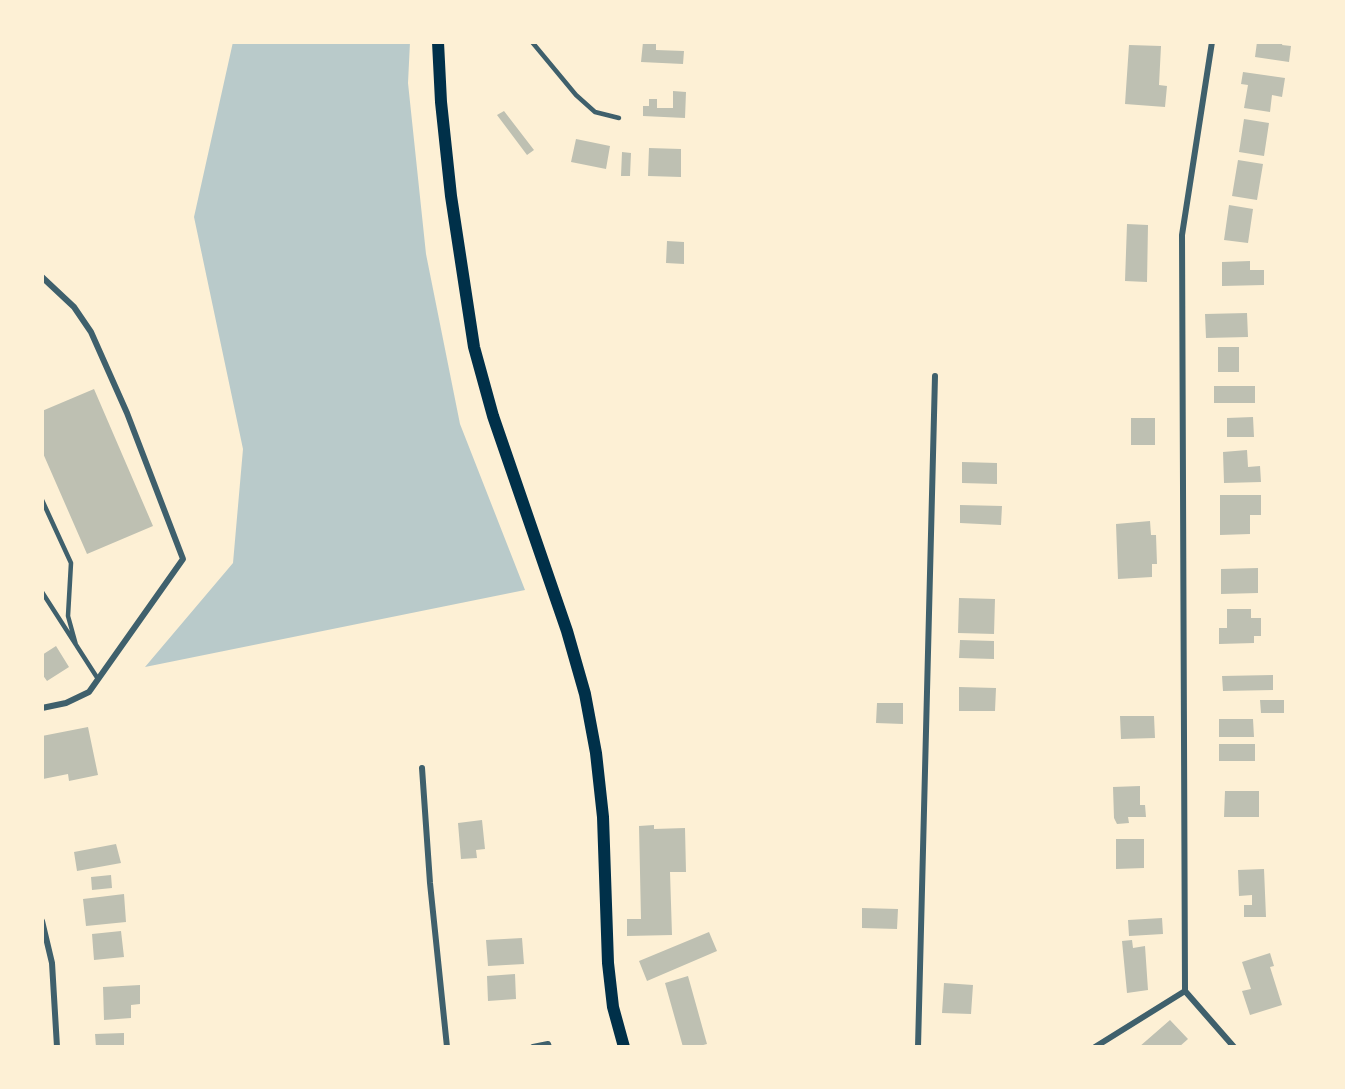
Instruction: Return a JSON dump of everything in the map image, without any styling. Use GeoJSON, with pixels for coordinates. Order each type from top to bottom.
{"type":"FeatureCollection","features":[{"type":"Feature","properties":{"kind":"main road"},"geometry":{"type":"LineString","coordinates":[[438,42],[452,196],[474,346],[493,416],[567,631],[585,694],[596,753],[603,817],[608,963],[613,1007],[624,1047]]}},
{"type":"Feature","properties":{"kind":"street"},"geometry":{"type":"LineString","coordinates":[[1212,42],[1182,235],[1185,991],[1233,1047]]}},
{"type":"Feature","properties":{"kind":"street"},"geometry":{"type":"LineString","coordinates":[[42,278],[74,307],[91,332],[127,413],[183,559],[89,692],[66,703],[42,708]]}},
{"type":"Feature","properties":{"kind":"street"},"geometry":{"type":"LineString","coordinates":[[918,1047],[935,376]]}},
{"type":"Feature","properties":{"kind":"street"},"geometry":{"type":"LineString","coordinates":[[422,768],[429,883],[447,1047]]}},
{"type":"Feature","properties":{"kind":"street"},"geometry":{"type":"LineString","coordinates":[[42,921],[52,963],[57,1047]]}},
{"type":"Feature","properties":{"kind":"street"},"geometry":{"type":"LineString","coordinates":[[1095,1047],[1185,991]]}},
{"type":"Feature","properties":{"kind":"street"},"geometry":{"type":"LineString","coordinates":[[533,1047],[548,1046]]}},
{"type":"Feature","properties":{"kind":"lane"},"geometry":{"type":"LineString","coordinates":[[532,42],[576,95],[595,111],[619,118]]}},
{"type":"Feature","properties":{"kind":"lane"},"geometry":{"type":"LineString","coordinates":[[42,500],[71,563],[68,616],[76,645]]}},
{"type":"Feature","properties":{"kind":"lane"},"geometry":{"type":"LineString","coordinates":[[42,592],[98,679]]}},
{"type":"Feature","properties":{"kind":"shaded area"},"geometry":{"type":"Polygon","coordinates":[[[233,42],[410,42],[408,83],[426,254],[460,424],[525,590],[145,667],[233,563],[243,449],[194,217],[233,42]]]}},
{"type":"Feature","properties":{"kind":"building"},"geometry":{"type":"Polygon","coordinates":[[[643,42],[656,42],[656,50],[684,51],[683,64],[641,62],[643,42]]]}},
{"type":"Feature","properties":{"kind":"building"},"geometry":{"type":"Polygon","coordinates":[[[1257,42],[1283,42],[1282,45],[1291,46],[1289,62],[1255,57],[1257,42]]]}},
{"type":"Feature","properties":{"kind":"building"},"geometry":{"type":"Polygon","coordinates":[[[1129,45],[1161,46],[1159,85],[1167,86],[1165,107],[1125,104],[1129,45]]]}},
{"type":"Feature","properties":{"kind":"building"},"geometry":{"type":"Polygon","coordinates":[[[1243,72],[1285,78],[1282,97],[1272,95],[1270,112],[1244,108],[1248,85],[1241,84],[1243,72]]]}},
{"type":"Feature","properties":{"kind":"building"},"geometry":{"type":"Polygon","coordinates":[[[673,91],[686,92],[685,118],[643,116],[643,106],[649,106],[649,99],[657,99],[657,108],[673,108],[673,91]]]}},
{"type":"Feature","properties":{"kind":"building"},"geometry":{"type":"Polygon","coordinates":[[[504,111],[534,150],[527,155],[497,115],[504,111]]]}},
{"type":"Feature","properties":{"kind":"building"},"geometry":{"type":"Polygon","coordinates":[[[1244,119],[1269,123],[1264,156],[1239,152],[1244,119]]]}},
{"type":"Feature","properties":{"kind":"building"},"geometry":{"type":"Polygon","coordinates":[[[576,139],[610,146],[606,169],[571,162],[576,139]]]}},
{"type":"Feature","properties":{"kind":"building"},"geometry":{"type":"Polygon","coordinates":[[[649,148],[681,149],[681,177],[648,176],[649,148]]]}},
{"type":"Feature","properties":{"kind":"building"},"geometry":{"type":"Polygon","coordinates":[[[622,152],[631,153],[630,176],[621,176],[622,152]]]}},
{"type":"Feature","properties":{"kind":"building"},"geometry":{"type":"Polygon","coordinates":[[[1238,160],[1263,164],[1257,200],[1232,196],[1238,160]]]}},
{"type":"Feature","properties":{"kind":"building"},"geometry":{"type":"Polygon","coordinates":[[[1229,205],[1253,209],[1248,243],[1224,240],[1229,205]]]}},
{"type":"Feature","properties":{"kind":"building"},"geometry":{"type":"Polygon","coordinates":[[[1127,224],[1148,225],[1147,282],[1125,281],[1127,224]]]}},
{"type":"Feature","properties":{"kind":"building"},"geometry":{"type":"Polygon","coordinates":[[[667,241],[684,242],[684,264],[666,263],[667,241]]]}},
{"type":"Feature","properties":{"kind":"building"},"geometry":{"type":"Polygon","coordinates":[[[1250,261],[1250,270],[1264,270],[1264,285],[1222,286],[1222,262],[1250,261]]]}},
{"type":"Feature","properties":{"kind":"building"},"geometry":{"type":"Polygon","coordinates":[[[1247,313],[1248,337],[1206,338],[1205,314],[1247,313]]]}},
{"type":"Feature","properties":{"kind":"building"},"geometry":{"type":"Polygon","coordinates":[[[1218,347],[1239,347],[1239,372],[1218,372],[1218,347]]]}},
{"type":"Feature","properties":{"kind":"building"},"geometry":{"type":"Polygon","coordinates":[[[1214,386],[1255,386],[1255,403],[1214,403],[1214,386]]]}},
{"type":"Feature","properties":{"kind":"building"},"geometry":{"type":"Polygon","coordinates":[[[94,389],[153,526],[87,554],[42,451],[42,411],[94,389]]]}},
{"type":"Feature","properties":{"kind":"building"},"geometry":{"type":"Polygon","coordinates":[[[1253,417],[1254,437],[1227,437],[1227,418],[1253,417]]]}},
{"type":"Feature","properties":{"kind":"building"},"geometry":{"type":"Polygon","coordinates":[[[1131,418],[1155,418],[1155,445],[1131,445],[1131,418]]]}},
{"type":"Feature","properties":{"kind":"building"},"geometry":{"type":"Polygon","coordinates":[[[1247,450],[1248,467],[1260,466],[1261,482],[1224,483],[1223,452],[1247,450]]]}},
{"type":"Feature","properties":{"kind":"building"},"geometry":{"type":"Polygon","coordinates":[[[962,462],[997,463],[997,484],[962,483],[962,462]]]}},
{"type":"Feature","properties":{"kind":"building"},"geometry":{"type":"Polygon","coordinates":[[[1220,495],[1261,495],[1261,515],[1250,515],[1250,534],[1220,535],[1220,495]]]}},
{"type":"Feature","properties":{"kind":"building"},"geometry":{"type":"Polygon","coordinates":[[[960,505],[1002,506],[1001,525],[960,523],[960,505]]]}},
{"type":"Feature","properties":{"kind":"building"},"geometry":{"type":"Polygon","coordinates":[[[1150,521],[1151,535],[1156,535],[1157,564],[1152,564],[1152,577],[1118,579],[1116,524],[1150,521]]]}},
{"type":"Feature","properties":{"kind":"building"},"geometry":{"type":"Polygon","coordinates":[[[1258,568],[1258,593],[1221,594],[1221,569],[1258,568]]]}},
{"type":"Feature","properties":{"kind":"building"},"geometry":{"type":"Polygon","coordinates":[[[959,598],[995,599],[994,634],[958,633],[959,598]]]}},
{"type":"Feature","properties":{"kind":"building"},"geometry":{"type":"Polygon","coordinates":[[[1227,609],[1251,609],[1251,618],[1261,618],[1261,636],[1254,636],[1254,643],[1219,644],[1219,628],[1227,628],[1227,609]]]}},
{"type":"Feature","properties":{"kind":"building"},"geometry":{"type":"Polygon","coordinates":[[[960,640],[994,641],[994,659],[959,658],[960,640]]]}},
{"type":"Feature","properties":{"kind":"building"},"geometry":{"type":"Polygon","coordinates":[[[56,646],[69,667],[47,681],[42,674],[42,655],[56,646]]]}},
{"type":"Feature","properties":{"kind":"building"},"geometry":{"type":"Polygon","coordinates":[[[1273,675],[1273,690],[1223,691],[1222,676],[1273,675]]]}},
{"type":"Feature","properties":{"kind":"building"},"geometry":{"type":"Polygon","coordinates":[[[959,687],[996,688],[995,711],[959,711],[959,687]]]}},
{"type":"Feature","properties":{"kind":"building"},"geometry":{"type":"Polygon","coordinates":[[[1260,700],[1284,700],[1284,713],[1261,713],[1260,700]]]}},
{"type":"Feature","properties":{"kind":"building"},"geometry":{"type":"Polygon","coordinates":[[[877,703],[903,703],[903,724],[876,723],[877,703]]]}},
{"type":"Feature","properties":{"kind":"building"},"geometry":{"type":"Polygon","coordinates":[[[1120,716],[1154,716],[1155,738],[1121,739],[1120,716]]]}},
{"type":"Feature","properties":{"kind":"building"},"geometry":{"type":"Polygon","coordinates":[[[1219,719],[1253,719],[1254,737],[1219,737],[1219,719]]]}},
{"type":"Feature","properties":{"kind":"building"},"geometry":{"type":"Polygon","coordinates":[[[88,727],[98,775],[69,781],[68,774],[43,779],[42,736],[88,727]]]}},
{"type":"Feature","properties":{"kind":"building"},"geometry":{"type":"Polygon","coordinates":[[[1219,744],[1255,744],[1255,761],[1219,761],[1219,744]]]}},
{"type":"Feature","properties":{"kind":"building"},"geometry":{"type":"Polygon","coordinates":[[[1140,786],[1140,805],[1145,805],[1146,817],[1128,817],[1129,823],[1117,824],[1114,818],[1113,787],[1140,786]]]}},
{"type":"Feature","properties":{"kind":"building"},"geometry":{"type":"Polygon","coordinates":[[[1225,791],[1259,791],[1259,817],[1224,817],[1225,791]]]}},
{"type":"Feature","properties":{"kind":"building"},"geometry":{"type":"Polygon","coordinates":[[[482,820],[485,849],[476,850],[477,858],[461,859],[458,823],[482,820]]]}},
{"type":"Feature","properties":{"kind":"building"},"geometry":{"type":"Polygon","coordinates":[[[654,825],[654,829],[685,828],[686,872],[670,872],[672,935],[627,936],[627,919],[641,919],[639,826],[654,825]]]}},
{"type":"Feature","properties":{"kind":"building"},"geometry":{"type":"Polygon","coordinates":[[[1116,839],[1144,839],[1144,868],[1116,869],[1116,839]]]}},
{"type":"Feature","properties":{"kind":"building"},"geometry":{"type":"Polygon","coordinates":[[[116,844],[121,863],[77,871],[74,852],[116,844]]]}},
{"type":"Feature","properties":{"kind":"building"},"geometry":{"type":"Polygon","coordinates":[[[1264,869],[1266,917],[1244,917],[1244,905],[1252,905],[1252,895],[1239,896],[1238,870],[1264,869]]]}},
{"type":"Feature","properties":{"kind":"building"},"geometry":{"type":"Polygon","coordinates":[[[111,875],[112,888],[92,890],[91,877],[111,875]]]}},
{"type":"Feature","properties":{"kind":"building"},"geometry":{"type":"Polygon","coordinates":[[[124,894],[126,922],[86,926],[83,899],[124,894]]]}},
{"type":"Feature","properties":{"kind":"building"},"geometry":{"type":"Polygon","coordinates":[[[862,908],[898,909],[897,929],[862,928],[862,908]]]}},
{"type":"Feature","properties":{"kind":"building"},"geometry":{"type":"Polygon","coordinates":[[[1162,918],[1163,934],[1129,936],[1128,920],[1162,918]]]}},
{"type":"Feature","properties":{"kind":"building"},"geometry":{"type":"Polygon","coordinates":[[[121,931],[124,957],[94,960],[92,934],[121,931]]]}},
{"type":"Feature","properties":{"kind":"building"},"geometry":{"type":"Polygon","coordinates":[[[709,932],[717,951],[647,981],[639,961],[709,932]]]}},
{"type":"Feature","properties":{"kind":"building"},"geometry":{"type":"Polygon","coordinates":[[[522,938],[524,964],[488,966],[486,940],[522,938]]]}},
{"type":"Feature","properties":{"kind":"building"},"geometry":{"type":"Polygon","coordinates":[[[1132,940],[1133,948],[1145,946],[1148,990],[1127,993],[1122,941],[1132,940]]]}},
{"type":"Feature","properties":{"kind":"building"},"geometry":{"type":"Polygon","coordinates":[[[1270,953],[1274,966],[1270,967],[1282,1005],[1250,1015],[1242,991],[1251,989],[1242,962],[1270,953]]]}},
{"type":"Feature","properties":{"kind":"building"},"geometry":{"type":"Polygon","coordinates":[[[515,974],[516,999],[488,1001],[487,976],[515,974]]]}},
{"type":"Feature","properties":{"kind":"building"},"geometry":{"type":"Polygon","coordinates":[[[688,976],[707,1044],[696,1047],[683,1047],[665,983],[688,976]]]}},
{"type":"Feature","properties":{"kind":"building"},"geometry":{"type":"Polygon","coordinates":[[[944,983],[973,985],[971,1014],[942,1013],[944,983]]]}},
{"type":"Feature","properties":{"kind":"building"},"geometry":{"type":"Polygon","coordinates":[[[140,985],[140,1004],[131,1005],[131,1018],[104,1020],[103,987],[140,985]]]}},
{"type":"Feature","properties":{"kind":"building"},"geometry":{"type":"Polygon","coordinates":[[[1170,1020],[1188,1039],[1179,1047],[1139,1047],[1170,1020]]]}},
{"type":"Feature","properties":{"kind":"building"},"geometry":{"type":"Polygon","coordinates":[[[124,1033],[124,1047],[96,1047],[95,1034],[124,1033]]]}}]}
